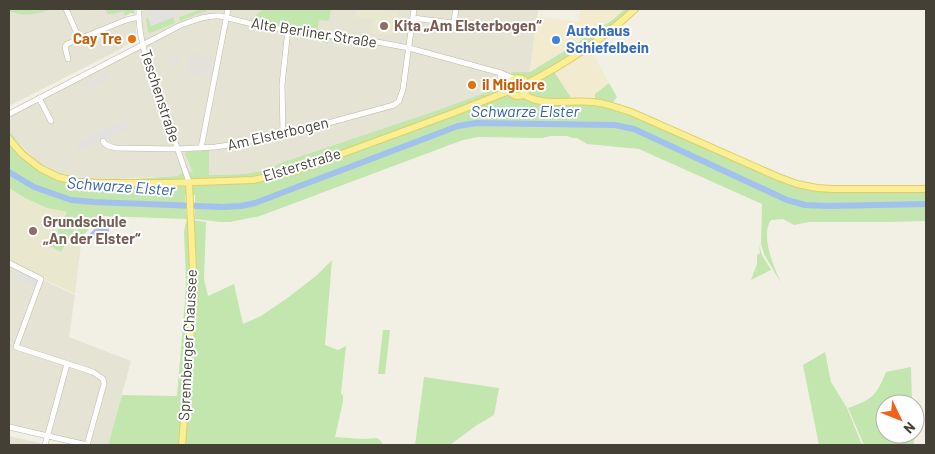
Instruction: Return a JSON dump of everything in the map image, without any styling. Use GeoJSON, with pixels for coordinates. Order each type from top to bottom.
{"type":"FeatureCollection","features":[{"type":"Feature","properties":{"kind":"main road"},"geometry":{"type":"LineString","coordinates":[[526,84],[553,70],[575,55],[635,9]]}},
{"type":"Feature","properties":{"kind":"main road"},"geometry":{"type":"LineString","coordinates":[[520,78],[526,84],[526,89],[520,96],[515,96],[509,90],[512,81],[520,78]]}},
{"type":"Feature","properties":{"kind":"main road","name":"Elsterstraße"},"geometry":{"type":"LineString","coordinates":[[9,139],[17,150],[33,164],[51,174],[71,181],[91,183],[253,180],[282,174],[428,122],[509,90]]}},
{"type":"Feature","properties":{"kind":"main road"},"geometry":{"type":"LineString","coordinates":[[523,94],[542,102],[578,101],[610,105],[631,112],[797,184],[833,189],[926,189]]}},
{"type":"Feature","properties":{"kind":"main road","name":"Spremberger Chaussee"},"geometry":{"type":"LineString","coordinates":[[182,445],[194,291],[189,182]]}},
{"type":"Feature","properties":{"kind":"street"},"geometry":{"type":"LineString","coordinates":[[66,9],[79,38]]}},
{"type":"Feature","properties":{"kind":"street","name":"Teschenstraße"},"geometry":{"type":"LineString","coordinates":[[139,9],[138,17],[143,44],[153,80],[189,182]]}},
{"type":"Feature","properties":{"kind":"street"},"geometry":{"type":"LineString","coordinates":[[201,148],[228,9]]}},
{"type":"Feature","properties":{"kind":"street","name":"Am Elsterbogen"},"geometry":{"type":"LineString","coordinates":[[103,141],[109,146],[116,148],[178,149],[230,145],[283,134],[394,105],[402,94],[414,9]]}},
{"type":"Feature","properties":{"kind":"street"},"geometry":{"type":"LineString","coordinates":[[413,18],[452,23],[456,9]]}},
{"type":"Feature","properties":{"kind":"street","name":"Alte Berliner Straße"},"geometry":{"type":"LineString","coordinates":[[9,114],[180,26],[214,15],[288,30],[409,48],[502,73],[512,81]]}},
{"type":"Feature","properties":{"kind":"street"},"geometry":{"type":"LineString","coordinates":[[68,58],[65,50],[66,45],[79,38],[138,17]]}},
{"type":"Feature","properties":{"kind":"street"},"geometry":{"type":"LineString","coordinates":[[283,134],[282,85],[288,30]]}},
{"type":"Feature","properties":{"kind":"street"},"geometry":{"type":"LineString","coordinates":[[39,98],[52,121]]}},
{"type":"Feature","properties":{"kind":"street"},"geometry":{"type":"LineString","coordinates":[[9,263],[41,279],[16,347]]}},
{"type":"Feature","properties":{"kind":"street"},"geometry":{"type":"LineString","coordinates":[[9,345],[93,372],[103,379],[104,384],[87,445],[9,427]]}},
{"type":"Feature","properties":{"kind":"street"},"geometry":{"type":"LineString","coordinates":[[45,445],[67,364]]}},
{"type":"Feature","properties":{"kind":"shaded area"},"geometry":{"type":"Polygon","coordinates":[[[54,9],[123,11],[126,20],[136,18],[136,39],[119,50],[9,106],[9,11],[15,14],[31,14],[54,9]]]}},
{"type":"Feature","properties":{"kind":"shaded area"},"geometry":{"type":"Polygon","coordinates":[[[139,9],[414,9],[409,49],[415,9],[538,9],[530,72],[512,72],[501,87],[261,171],[245,174],[203,175],[193,172],[181,173],[178,176],[118,179],[69,177],[41,165],[17,142],[9,131],[9,114],[143,45],[139,9]],[[304,34],[308,38],[321,43],[346,47],[365,47],[377,42],[304,34]]]}},
{"type":"Feature","properties":{"kind":"shaded area"},"geometry":{"type":"Polygon","coordinates":[[[147,9],[177,9],[179,13],[151,26],[147,9]]]}},
{"type":"Feature","properties":{"kind":"shaded area","name":"Kita „Am Elsterbogen“"},"geometry":{"type":"Polygon","coordinates":[[[356,9],[386,9],[387,11],[398,12],[396,35],[371,33],[373,19],[355,17],[356,9]]]}},
{"type":"Feature","properties":{"kind":"shaded area"},"geometry":{"type":"Polygon","coordinates":[[[580,9],[625,9],[604,26],[595,28],[579,42],[530,72],[537,16],[579,22],[580,9]]]}},
{"type":"Feature","properties":{"kind":"shaded area"},"geometry":{"type":"Polygon","coordinates":[[[329,40],[354,43],[354,47],[328,44],[329,40]]]}},
{"type":"Feature","properties":{"kind":"shaded area"},"geometry":{"type":"Polygon","coordinates":[[[589,46],[609,83],[595,94],[595,102],[573,101],[553,70],[589,46]]]}},
{"type":"Feature","properties":{"kind":"shaded area"},"geometry":{"type":"Polygon","coordinates":[[[191,53],[219,59],[214,80],[187,74],[191,53]]]}},
{"type":"Feature","properties":{"kind":"shaded area"},"geometry":{"type":"Polygon","coordinates":[[[178,55],[181,62],[169,67],[167,60],[178,55]]]}},
{"type":"Feature","properties":{"kind":"shaded area"},"geometry":{"type":"Polygon","coordinates":[[[108,72],[111,77],[87,89],[84,84],[108,72]]]}},
{"type":"Feature","properties":{"kind":"shaded area"},"geometry":{"type":"Polygon","coordinates":[[[126,120],[129,128],[103,141],[78,150],[77,142],[126,120]]]}},
{"type":"Feature","properties":{"kind":"shaded area"},"geometry":{"type":"Polygon","coordinates":[[[9,188],[47,208],[67,212],[49,246],[61,252],[77,227],[82,237],[75,294],[9,263],[9,188]]]}},
{"type":"Feature","properties":{"kind":"shaded area"},"geometry":{"type":"Polygon","coordinates":[[[9,264],[75,295],[69,337],[131,361],[108,445],[87,445],[9,426],[9,264]]]}},
{"type":"Feature","properties":{"kind":"shaded area"},"geometry":{"type":"Polygon","coordinates":[[[17,269],[38,279],[34,287],[13,278],[17,269]]]}},
{"type":"Feature","properties":{"kind":"shaded area"},"geometry":{"type":"Polygon","coordinates":[[[69,367],[71,368],[55,425],[53,425],[69,367]]]}},
{"type":"Feature","properties":{"kind":"shaded area"},"geometry":{"type":"Polygon","coordinates":[[[9,436],[40,443],[39,445],[9,445],[9,436]]]}},
{"type":"Feature","properties":{"kind":"green space"},"geometry":{"type":"Polygon","coordinates":[[[9,9],[53,9],[37,13],[20,14],[9,11],[9,9]]]}},
{"type":"Feature","properties":{"kind":"green space"},"geometry":{"type":"Polygon","coordinates":[[[66,9],[134,9],[135,14],[131,13],[125,16],[123,11],[108,14],[105,10],[66,9]]]}},
{"type":"Feature","properties":{"kind":"green space"},"geometry":{"type":"Polygon","coordinates":[[[206,9],[206,11],[180,21],[180,17],[206,9]]]}},
{"type":"Feature","properties":{"kind":"green space"},"geometry":{"type":"Polygon","coordinates":[[[263,9],[331,9],[329,21],[319,20],[317,32],[250,22],[263,9]]]}},
{"type":"Feature","properties":{"kind":"green space"},"geometry":{"type":"Polygon","coordinates":[[[625,9],[634,9],[553,70],[573,101],[595,102],[595,94],[609,83],[617,97],[611,105],[778,177],[817,188],[926,189],[926,221],[809,222],[794,225],[783,219],[771,220],[768,227],[767,243],[781,283],[764,254],[761,244],[762,204],[639,149],[587,144],[577,138],[567,136],[542,138],[478,137],[463,140],[260,216],[230,222],[195,219],[195,195],[185,195],[186,215],[191,215],[191,220],[206,222],[204,279],[208,296],[234,284],[243,324],[261,316],[286,299],[316,276],[332,260],[325,345],[338,350],[346,346],[341,393],[343,401],[335,437],[377,438],[383,445],[183,445],[194,291],[182,445],[108,445],[122,395],[177,396],[185,300],[184,231],[187,219],[100,216],[82,237],[76,227],[61,252],[49,246],[67,212],[47,208],[9,188],[9,131],[20,145],[41,165],[71,177],[107,180],[178,176],[181,173],[193,172],[185,154],[186,152],[209,150],[209,175],[245,174],[261,171],[501,87],[503,80],[512,72],[530,72],[579,42],[595,28],[615,18],[625,9]],[[515,78],[509,85],[509,90],[515,96],[522,95],[526,89],[525,81],[515,78]]]}},
{"type":"Feature","properties":{"kind":"green space"},"geometry":{"type":"Polygon","coordinates":[[[173,17],[175,23],[150,33],[148,32],[146,18],[148,18],[152,26],[173,17]]]}},
{"type":"Feature","properties":{"kind":"green space"},"geometry":{"type":"Polygon","coordinates":[[[304,34],[376,42],[365,47],[354,47],[354,43],[329,40],[328,44],[309,38],[304,34]]]}},
{"type":"Feature","properties":{"kind":"green space"},"geometry":{"type":"Polygon","coordinates":[[[759,245],[762,255],[771,270],[751,280],[757,264],[757,255],[760,253],[759,245]]]}},
{"type":"Feature","properties":{"kind":"green space"},"geometry":{"type":"Polygon","coordinates":[[[383,330],[390,330],[385,374],[378,374],[383,330]]]}},
{"type":"Feature","properties":{"kind":"green space"},"geometry":{"type":"Polygon","coordinates":[[[825,352],[831,382],[847,408],[862,445],[819,445],[803,365],[825,352]]]}},
{"type":"Feature","properties":{"kind":"green space"},"geometry":{"type":"Polygon","coordinates":[[[911,367],[912,394],[875,394],[875,444],[914,445],[864,445],[848,408],[873,396],[886,372],[911,367]]]}},
{"type":"Feature","properties":{"kind":"green space"},"geometry":{"type":"Polygon","coordinates":[[[424,377],[499,388],[494,415],[450,445],[415,445],[424,377]]]}},
{"type":"Feature","properties":{"kind":"water"},"geometry":{"type":"Polygon","coordinates":[[[101,222],[109,222],[109,240],[85,239],[101,222]]]}},
{"type":"Feature","properties":{"kind":"waterway","name":"Schwarze Elster"},"geometry":{"type":"LineString","coordinates":[[9,172],[34,187],[71,200],[223,207],[241,206],[255,203],[458,126],[476,123],[615,125],[634,129],[787,200],[805,205],[926,204]]}},
{"type":"Feature","properties":{"kind":"place","name":"Kita „Am Elsterbogen“"},"geometry":{"type":"Point","coordinates":[384,26]}},
{"type":"Feature","properties":{"kind":"place","name":"Cay Tre"},"geometry":{"type":"Point","coordinates":[132,39]}},
{"type":"Feature","properties":{"kind":"place","name":"Autohaus Schiefelbein"},"geometry":{"type":"Point","coordinates":[556,40]}},
{"type":"Feature","properties":{"kind":"place","name":"il Migliore"},"geometry":{"type":"Point","coordinates":[472,85]}},
{"type":"Feature","properties":{"kind":"place","name":"Grundschule „An der Elster“"},"geometry":{"type":"Point","coordinates":[33,231]}}]}
